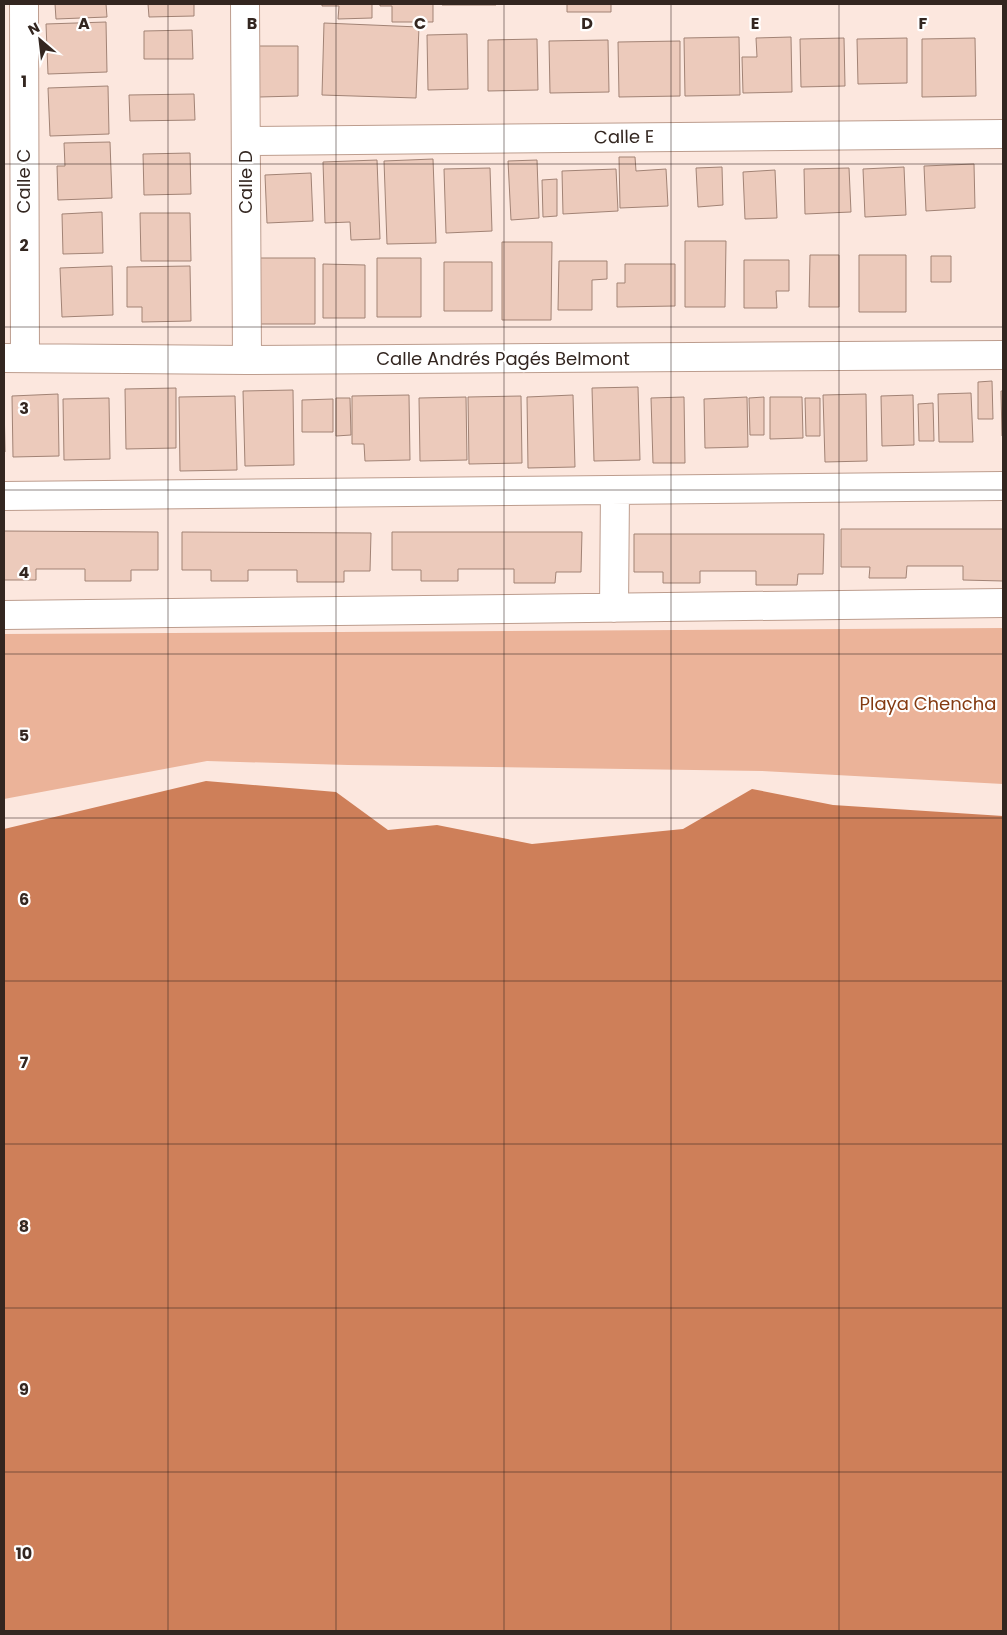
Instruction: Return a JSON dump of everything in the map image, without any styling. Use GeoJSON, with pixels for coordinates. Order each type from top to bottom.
{"type":"FeatureCollection","features":[{"type":"Feature","properties":{"kind":"street","name":"Calle C"},"geometry":{"type":"LineString","coordinates":[[14,358],[24,4]]}},
{"type":"Feature","properties":{"kind":"street","name":"Calle D"},"geometry":{"type":"LineString","coordinates":[[244,4],[248,360]]}},
{"type":"Feature","properties":{"kind":"street","name":"Calle E"},"geometry":{"type":"LineString","coordinates":[[246,141],[1003,134]]}},
{"type":"Feature","properties":{"kind":"street","name":"Calle Andrés Pagés Belmont"},"geometry":{"type":"LineString","coordinates":[[14,358],[248,360],[1003,355]]}},
{"type":"Feature","properties":{"kind":"street"},"geometry":{"type":"LineString","coordinates":[[4,496],[1003,486]]}},
{"type":"Feature","properties":{"kind":"street"},"geometry":{"type":"LineString","coordinates":[[614,608],[615,490]]}},
{"type":"Feature","properties":{"kind":"street"},"geometry":{"type":"LineString","coordinates":[[4,615],[1003,603]]}},
{"type":"Feature","properties":{"kind":"green space","name":"Playa Chencha"},"geometry":{"type":"Polygon","coordinates":[[[1003,628],[1003,784],[762,771],[207,761],[4,799],[4,634],[1003,628]]]}},
{"type":"Feature","properties":{"kind":"shaded area"},"geometry":{"type":"Polygon","coordinates":[[[206,781],[336,792],[388,830],[437,825],[532,844],[683,829],[752,789],[833,805],[1003,816],[1003,1631],[4,1631],[4,829],[206,781]]]}},
{"type":"Feature","properties":{"kind":"building"},"geometry":{"type":"Polygon","coordinates":[[[55,4],[106,4],[107,17],[56,19],[55,4]]]}},
{"type":"Feature","properties":{"kind":"building"},"geometry":{"type":"Polygon","coordinates":[[[148,4],[194,4],[194,16],[149,17],[148,4]]]}},
{"type":"Feature","properties":{"kind":"building"},"geometry":{"type":"Polygon","coordinates":[[[322,4],[372,4],[372,18],[338,19],[339,6],[322,6],[322,4]]]}},
{"type":"Feature","properties":{"kind":"building"},"geometry":{"type":"Polygon","coordinates":[[[380,4],[433,4],[433,22],[392,22],[392,6],[380,6],[380,4]]]}},
{"type":"Feature","properties":{"kind":"building"},"geometry":{"type":"Polygon","coordinates":[[[496,4],[496,5],[442,5],[496,4]]]}},
{"type":"Feature","properties":{"kind":"building"},"geometry":{"type":"Polygon","coordinates":[[[567,4],[611,4],[611,12],[567,12],[567,4]]]}},
{"type":"Feature","properties":{"kind":"building"},"geometry":{"type":"Polygon","coordinates":[[[106,22],[107,72],[48,74],[46,24],[106,22]]]}},
{"type":"Feature","properties":{"kind":"building"},"geometry":{"type":"Polygon","coordinates":[[[324,23],[419,27],[416,98],[322,95],[324,23]]]}},
{"type":"Feature","properties":{"kind":"building"},"geometry":{"type":"Polygon","coordinates":[[[192,30],[193,59],[144,59],[144,31],[192,30]]]}},
{"type":"Feature","properties":{"kind":"building"},"geometry":{"type":"Polygon","coordinates":[[[467,34],[468,89],[428,90],[427,35],[467,34]]]}},
{"type":"Feature","properties":{"kind":"building"},"geometry":{"type":"Polygon","coordinates":[[[739,37],[740,95],[685,96],[684,38],[739,37]]]}},
{"type":"Feature","properties":{"kind":"building"},"geometry":{"type":"Polygon","coordinates":[[[791,37],[792,92],[743,93],[742,57],[757,57],[756,38],[791,37]]]}},
{"type":"Feature","properties":{"kind":"building"},"geometry":{"type":"Polygon","coordinates":[[[844,38],[845,86],[801,87],[800,39],[844,38]]]}},
{"type":"Feature","properties":{"kind":"building"},"geometry":{"type":"Polygon","coordinates":[[[907,38],[907,83],[858,84],[857,39],[907,38]]]}},
{"type":"Feature","properties":{"kind":"building"},"geometry":{"type":"Polygon","coordinates":[[[975,38],[976,96],[922,97],[922,39],[975,38]]]}},
{"type":"Feature","properties":{"kind":"building"},"geometry":{"type":"Polygon","coordinates":[[[537,39],[538,90],[488,91],[488,40],[537,39]]]}},
{"type":"Feature","properties":{"kind":"building"},"geometry":{"type":"Polygon","coordinates":[[[608,40],[609,92],[550,93],[549,41],[608,40]]]}},
{"type":"Feature","properties":{"kind":"building"},"geometry":{"type":"Polygon","coordinates":[[[680,41],[680,96],[619,97],[618,42],[680,41]]]}},
{"type":"Feature","properties":{"kind":"building"},"geometry":{"type":"Polygon","coordinates":[[[258,46],[298,46],[298,96],[259,97],[258,46]]]}},
{"type":"Feature","properties":{"kind":"building"},"geometry":{"type":"Polygon","coordinates":[[[108,86],[109,134],[50,136],[48,88],[108,86]]]}},
{"type":"Feature","properties":{"kind":"building"},"geometry":{"type":"Polygon","coordinates":[[[194,94],[195,120],[130,121],[129,95],[194,94]]]}},
{"type":"Feature","properties":{"kind":"building"},"geometry":{"type":"Polygon","coordinates":[[[110,142],[112,198],[58,200],[57,166],[65,166],[64,143],[110,142]]]}},
{"type":"Feature","properties":{"kind":"building"},"geometry":{"type":"Polygon","coordinates":[[[190,153],[191,194],[144,195],[143,154],[190,153]]]}},
{"type":"Feature","properties":{"kind":"building"},"geometry":{"type":"Polygon","coordinates":[[[619,157],[635,157],[636,171],[666,169],[668,206],[620,208],[619,157]]]}},
{"type":"Feature","properties":{"kind":"building"},"geometry":{"type":"Polygon","coordinates":[[[433,159],[436,243],[387,244],[384,161],[433,159]]]}},
{"type":"Feature","properties":{"kind":"building"},"geometry":{"type":"Polygon","coordinates":[[[377,160],[380,239],[351,240],[350,222],[325,223],[323,162],[377,160]]]}},
{"type":"Feature","properties":{"kind":"building"},"geometry":{"type":"Polygon","coordinates":[[[537,160],[539,218],[511,220],[508,161],[537,160]]]}},
{"type":"Feature","properties":{"kind":"building"},"geometry":{"type":"Polygon","coordinates":[[[974,164],[975,208],[926,211],[924,166],[974,164]]]}},
{"type":"Feature","properties":{"kind":"building"},"geometry":{"type":"Polygon","coordinates":[[[722,167],[723,205],[698,207],[696,168],[722,167]]]}},
{"type":"Feature","properties":{"kind":"building"},"geometry":{"type":"Polygon","coordinates":[[[904,167],[906,215],[865,217],[863,169],[904,167]]]}},
{"type":"Feature","properties":{"kind":"building"},"geometry":{"type":"Polygon","coordinates":[[[490,168],[492,231],[446,233],[444,169],[490,168]]]}},
{"type":"Feature","properties":{"kind":"building"},"geometry":{"type":"Polygon","coordinates":[[[849,168],[851,212],[805,214],[804,169],[849,168]]]}},
{"type":"Feature","properties":{"kind":"building"},"geometry":{"type":"Polygon","coordinates":[[[616,169],[618,211],[563,214],[562,171],[616,169]]]}},
{"type":"Feature","properties":{"kind":"building"},"geometry":{"type":"Polygon","coordinates":[[[775,170],[777,218],[745,219],[743,172],[775,170]]]}},
{"type":"Feature","properties":{"kind":"building"},"geometry":{"type":"Polygon","coordinates":[[[311,173],[313,221],[267,223],[265,175],[311,173]]]}},
{"type":"Feature","properties":{"kind":"building"},"geometry":{"type":"Polygon","coordinates":[[[557,179],[557,216],[543,217],[542,180],[557,179]]]}},
{"type":"Feature","properties":{"kind":"building"},"geometry":{"type":"Polygon","coordinates":[[[102,212],[103,253],[63,254],[62,214],[102,212]]]}},
{"type":"Feature","properties":{"kind":"building"},"geometry":{"type":"Polygon","coordinates":[[[140,213],[190,213],[191,261],[141,261],[140,213]]]}},
{"type":"Feature","properties":{"kind":"building"},"geometry":{"type":"Polygon","coordinates":[[[685,241],[726,241],[725,307],[685,307],[685,241]]]}},
{"type":"Feature","properties":{"kind":"building"},"geometry":{"type":"Polygon","coordinates":[[[502,242],[552,242],[551,320],[502,320],[502,242]]]}},
{"type":"Feature","properties":{"kind":"building"},"geometry":{"type":"Polygon","coordinates":[[[810,255],[839,255],[839,307],[809,307],[810,255]]]}},
{"type":"Feature","properties":{"kind":"building"},"geometry":{"type":"Polygon","coordinates":[[[859,255],[906,255],[906,312],[859,312],[859,255]]]}},
{"type":"Feature","properties":{"kind":"building"},"geometry":{"type":"Polygon","coordinates":[[[931,256],[951,256],[951,282],[931,282],[931,256]]]}},
{"type":"Feature","properties":{"kind":"building"},"geometry":{"type":"Polygon","coordinates":[[[259,258],[315,258],[315,324],[259,324],[259,258]]]}},
{"type":"Feature","properties":{"kind":"building"},"geometry":{"type":"Polygon","coordinates":[[[377,258],[421,258],[421,317],[377,317],[377,258]]]}},
{"type":"Feature","properties":{"kind":"building"},"geometry":{"type":"Polygon","coordinates":[[[744,260],[789,260],[789,291],[776,291],[777,308],[744,308],[744,260]]]}},
{"type":"Feature","properties":{"kind":"building"},"geometry":{"type":"Polygon","coordinates":[[[559,261],[607,261],[607,279],[592,280],[592,310],[558,310],[559,261]]]}},
{"type":"Feature","properties":{"kind":"building"},"geometry":{"type":"Polygon","coordinates":[[[444,262],[492,262],[492,311],[444,311],[444,262]]]}},
{"type":"Feature","properties":{"kind":"building"},"geometry":{"type":"Polygon","coordinates":[[[323,264],[365,265],[365,318],[323,318],[323,264]]]}},
{"type":"Feature","properties":{"kind":"building"},"geometry":{"type":"Polygon","coordinates":[[[625,264],[675,264],[675,306],[617,307],[617,283],[625,283],[625,264]]]}},
{"type":"Feature","properties":{"kind":"building"},"geometry":{"type":"Polygon","coordinates":[[[112,266],[113,315],[62,317],[60,268],[112,266]]]}},
{"type":"Feature","properties":{"kind":"building"},"geometry":{"type":"Polygon","coordinates":[[[190,266],[191,321],[142,322],[142,307],[127,307],[127,267],[190,266]]]}},
{"type":"Feature","properties":{"kind":"building"},"geometry":{"type":"Polygon","coordinates":[[[992,381],[993,419],[978,419],[978,382],[992,381]]]}},
{"type":"Feature","properties":{"kind":"building"},"geometry":{"type":"Polygon","coordinates":[[[638,387],[640,460],[594,461],[592,388],[638,387]]]}},
{"type":"Feature","properties":{"kind":"building"},"geometry":{"type":"Polygon","coordinates":[[[176,388],[176,448],[126,449],[125,389],[176,388]]]}},
{"type":"Feature","properties":{"kind":"building"},"geometry":{"type":"Polygon","coordinates":[[[293,390],[294,465],[245,466],[243,391],[293,390]]]}},
{"type":"Feature","properties":{"kind":"building"},"geometry":{"type":"Polygon","coordinates":[[[1001,391],[1003,391],[1003,436],[1002,436],[1001,391]]]}},
{"type":"Feature","properties":{"kind":"building"},"geometry":{"type":"Polygon","coordinates":[[[971,393],[973,442],[939,442],[938,394],[971,393]]]}},
{"type":"Feature","properties":{"kind":"building"},"geometry":{"type":"Polygon","coordinates":[[[58,394],[59,456],[13,457],[12,396],[58,394]]]}},
{"type":"Feature","properties":{"kind":"building"},"geometry":{"type":"Polygon","coordinates":[[[866,394],[867,461],[825,462],[823,395],[866,394]]]}},
{"type":"Feature","properties":{"kind":"building"},"geometry":{"type":"Polygon","coordinates":[[[409,395],[410,460],[365,461],[364,444],[352,444],[352,396],[409,395]]]}},
{"type":"Feature","properties":{"kind":"building"},"geometry":{"type":"Polygon","coordinates":[[[573,395],[575,467],[528,468],[527,397],[573,395]]]}},
{"type":"Feature","properties":{"kind":"building"},"geometry":{"type":"Polygon","coordinates":[[[913,395],[914,445],[882,446],[881,396],[913,395]]]}},
{"type":"Feature","properties":{"kind":"building"},"geometry":{"type":"Polygon","coordinates":[[[235,396],[237,470],[180,471],[179,397],[235,396]]]}},
{"type":"Feature","properties":{"kind":"building"},"geometry":{"type":"Polygon","coordinates":[[[521,396],[522,463],[469,464],[468,397],[521,396]]]}},
{"type":"Feature","properties":{"kind":"building"},"geometry":{"type":"Polygon","coordinates":[[[466,397],[467,460],[420,461],[419,398],[466,397]]]}},
{"type":"Feature","properties":{"kind":"building"},"geometry":{"type":"Polygon","coordinates":[[[684,397],[685,463],[653,463],[651,398],[684,397]]]}},
{"type":"Feature","properties":{"kind":"building"},"geometry":{"type":"Polygon","coordinates":[[[747,397],[748,447],[705,448],[704,399],[747,397]]]}},
{"type":"Feature","properties":{"kind":"building"},"geometry":{"type":"Polygon","coordinates":[[[764,397],[764,435],[750,435],[749,398],[764,397]]]}},
{"type":"Feature","properties":{"kind":"building"},"geometry":{"type":"Polygon","coordinates":[[[770,397],[802,397],[803,438],[770,439],[770,397]]]}},
{"type":"Feature","properties":{"kind":"building"},"geometry":{"type":"Polygon","coordinates":[[[4,398],[5,452],[4,452],[4,398]]]}},
{"type":"Feature","properties":{"kind":"building"},"geometry":{"type":"Polygon","coordinates":[[[109,398],[110,459],[64,460],[63,399],[109,398]]]}},
{"type":"Feature","properties":{"kind":"building"},"geometry":{"type":"Polygon","coordinates":[[[336,398],[350,398],[351,435],[336,436],[336,398]]]}},
{"type":"Feature","properties":{"kind":"building"},"geometry":{"type":"Polygon","coordinates":[[[805,398],[820,398],[820,436],[806,436],[805,398]]]}},
{"type":"Feature","properties":{"kind":"building"},"geometry":{"type":"Polygon","coordinates":[[[333,399],[333,432],[302,432],[302,400],[333,399]]]}},
{"type":"Feature","properties":{"kind":"building"},"geometry":{"type":"Polygon","coordinates":[[[933,403],[934,441],[919,441],[918,404],[933,403]]]}},
{"type":"Feature","properties":{"kind":"building"},"geometry":{"type":"Polygon","coordinates":[[[841,529],[1003,529],[1003,581],[963,580],[963,566],[907,566],[906,578],[869,578],[870,567],[841,567],[841,529]]]}},
{"type":"Feature","properties":{"kind":"building"},"geometry":{"type":"Polygon","coordinates":[[[4,531],[158,532],[158,570],[131,570],[131,581],[85,581],[85,569],[36,569],[36,580],[4,580],[4,531]]]}},
{"type":"Feature","properties":{"kind":"building"},"geometry":{"type":"Polygon","coordinates":[[[182,532],[371,533],[370,571],[344,571],[344,582],[297,582],[297,570],[248,570],[248,581],[211,581],[211,570],[182,570],[182,532]]]}},
{"type":"Feature","properties":{"kind":"building"},"geometry":{"type":"Polygon","coordinates":[[[392,532],[582,532],[581,572],[556,572],[555,583],[514,583],[514,569],[458,569],[458,581],[421,581],[421,570],[392,570],[392,532]]]}},
{"type":"Feature","properties":{"kind":"building"},"geometry":{"type":"Polygon","coordinates":[[[634,534],[824,534],[823,574],[798,574],[797,585],[756,585],[756,571],[700,571],[700,583],[663,583],[663,572],[634,572],[634,534]]]}}]}
